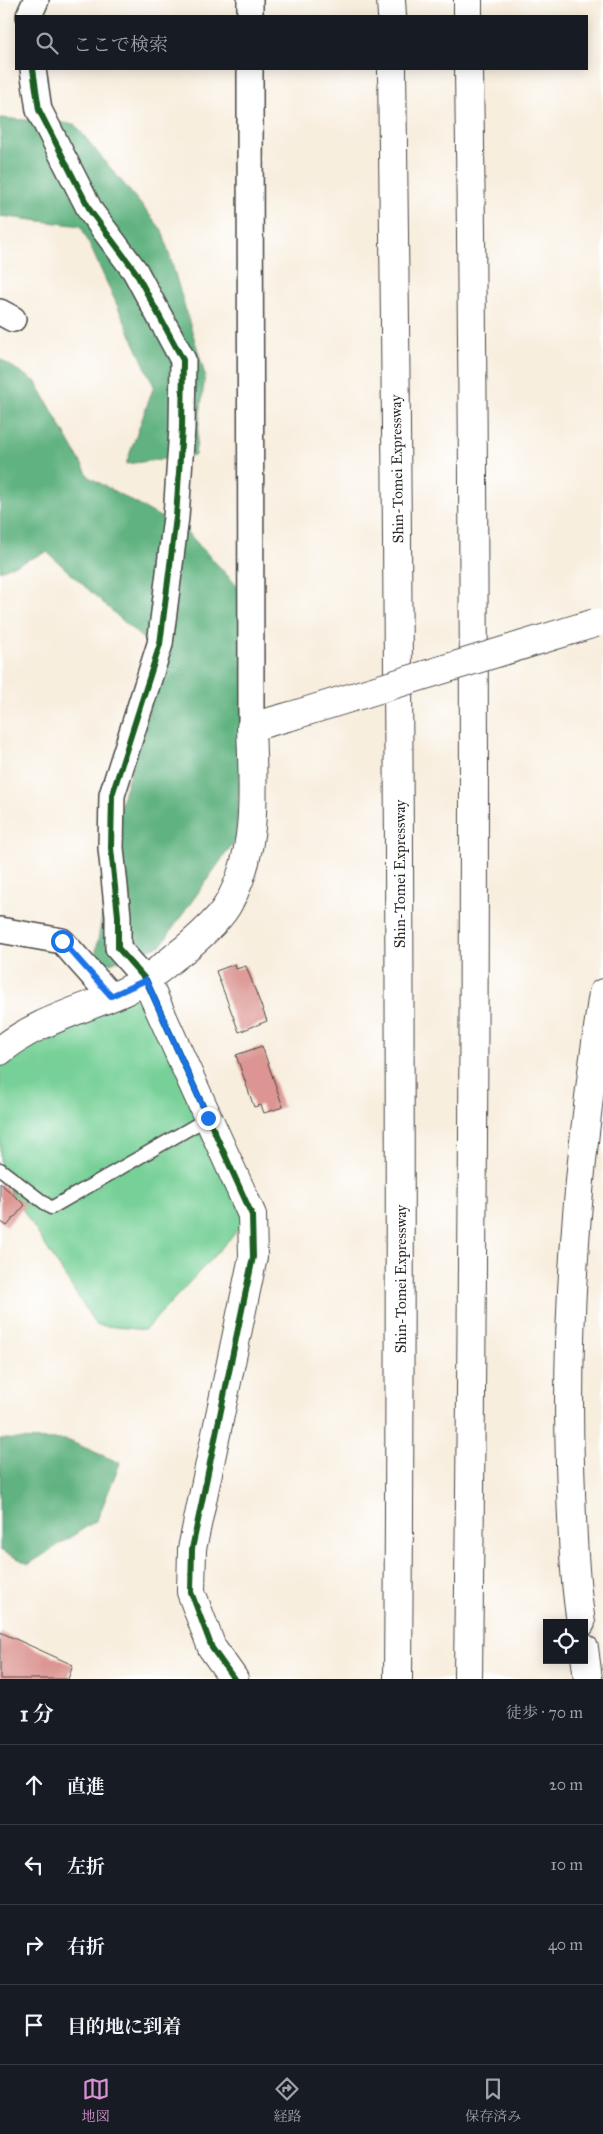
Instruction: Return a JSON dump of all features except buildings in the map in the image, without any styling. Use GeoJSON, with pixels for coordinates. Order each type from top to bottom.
{"type":"FeatureCollection","features":[{"type":"Feature","properties":{"kind":"main road"},"geometry":{"type":"LineString","coordinates":[[392,0],[392,15]]}},
{"type":"Feature","properties":{"kind":"main road"},"geometry":{"type":"LineString","coordinates":[[468,0],[468,15]]}},
{"type":"Feature","properties":{"kind":"main road","name":"Shin-Tomei Expressway"},"geometry":{"type":"LineString","coordinates":[[392,70],[400,782],[401,1302],[398,1679]]}},
{"type":"Feature","properties":{"kind":"main road"},"geometry":{"type":"LineString","coordinates":[[468,1679],[474,786],[473,356],[469,70]]}},
{"type":"Feature","properties":{"kind":"main road"},"geometry":{"type":"LineString","coordinates":[[0,1051],[15,1038],[66,1012],[111,996],[146,980],[189,946],[227,907],[242,872],[251,835],[251,727],[599,622]]}},
{"type":"Feature","properties":{"kind":"main road"},"geometry":{"type":"LineString","coordinates":[[146,980],[252,1215],[253,1257],[192,1549],[191,1592],[212,1648],[234,1679]]}},
{"type":"Feature","properties":{"kind":"main road"},"geometry":{"type":"LineString","coordinates":[[580,1619],[573,1567],[568,1395],[569,1356],[573,1258],[586,1104],[603,993]]}},
{"type":"Feature","properties":{"kind":"main road"},"geometry":{"type":"LineString","coordinates":[[586,1664],[588,1679]]}},
{"type":"Feature","properties":{"kind":"street"},"geometry":{"type":"LineString","coordinates":[[29,15],[36,0]]}},
{"type":"Feature","properties":{"kind":"street"},"geometry":{"type":"LineString","coordinates":[[250,0],[250,15]]}},
{"type":"Feature","properties":{"kind":"street"},"geometry":{"type":"LineString","coordinates":[[34,70],[39,110],[86,204],[135,271],[183,360],[182,428],[176,517],[160,644],[112,795],[111,848],[118,916],[118,948],[146,980]]}},
{"type":"Feature","properties":{"kind":"street"},"geometry":{"type":"LineString","coordinates":[[250,70],[251,727]]}},
{"type":"Feature","properties":{"kind":"street"},"geometry":{"type":"LineString","coordinates":[[0,930],[62,941],[111,996]]}},
{"type":"Feature","properties":{"kind":"lane"},"geometry":{"type":"LineString","coordinates":[[0,1169],[51,1208],[208,1118]]}},
{"type":"Feature","properties":{"kind":"green space"},"geometry":{"type":"Polygon","coordinates":[[[0,118],[74,124],[162,230],[205,375],[195,455],[126,464],[154,386],[81,226],[0,216],[0,118]]]}},
{"type":"Feature","properties":{"kind":"green space"},"geometry":{"type":"Polygon","coordinates":[[[0,359],[36,382],[89,477],[187,532],[251,601],[236,839],[161,945],[93,969],[107,888],[113,830],[164,658],[47,552],[0,571],[0,359]]]}},
{"type":"Feature","properties":{"kind":"green space"},"geometry":{"type":"Polygon","coordinates":[[[146,980],[252,1215],[145,1330],[96,1325],[0,1174],[0,1059],[146,980]]]}},
{"type":"Feature","properties":{"kind":"green space"},"geometry":{"type":"Polygon","coordinates":[[[0,1439],[67,1440],[120,1463],[97,1520],[29,1564],[0,1550],[0,1439]]]}},
{"type":"Feature","properties":{"kind":"cycle path"},"geometry":{"type":"LineString","coordinates":[[33,70],[39,110],[91,212],[135,271],[183,360],[182,428],[176,517],[160,644],[112,795],[111,848],[118,916],[118,948],[146,980],[252,1215],[253,1257],[192,1549],[191,1592],[212,1648],[234,1679]]}},
{"type":"Feature","properties":{"kind":"route"},"geometry":{"type":"LineString","coordinates":[[62,941],[111,996],[146,980],[208,1118]]}}]}
